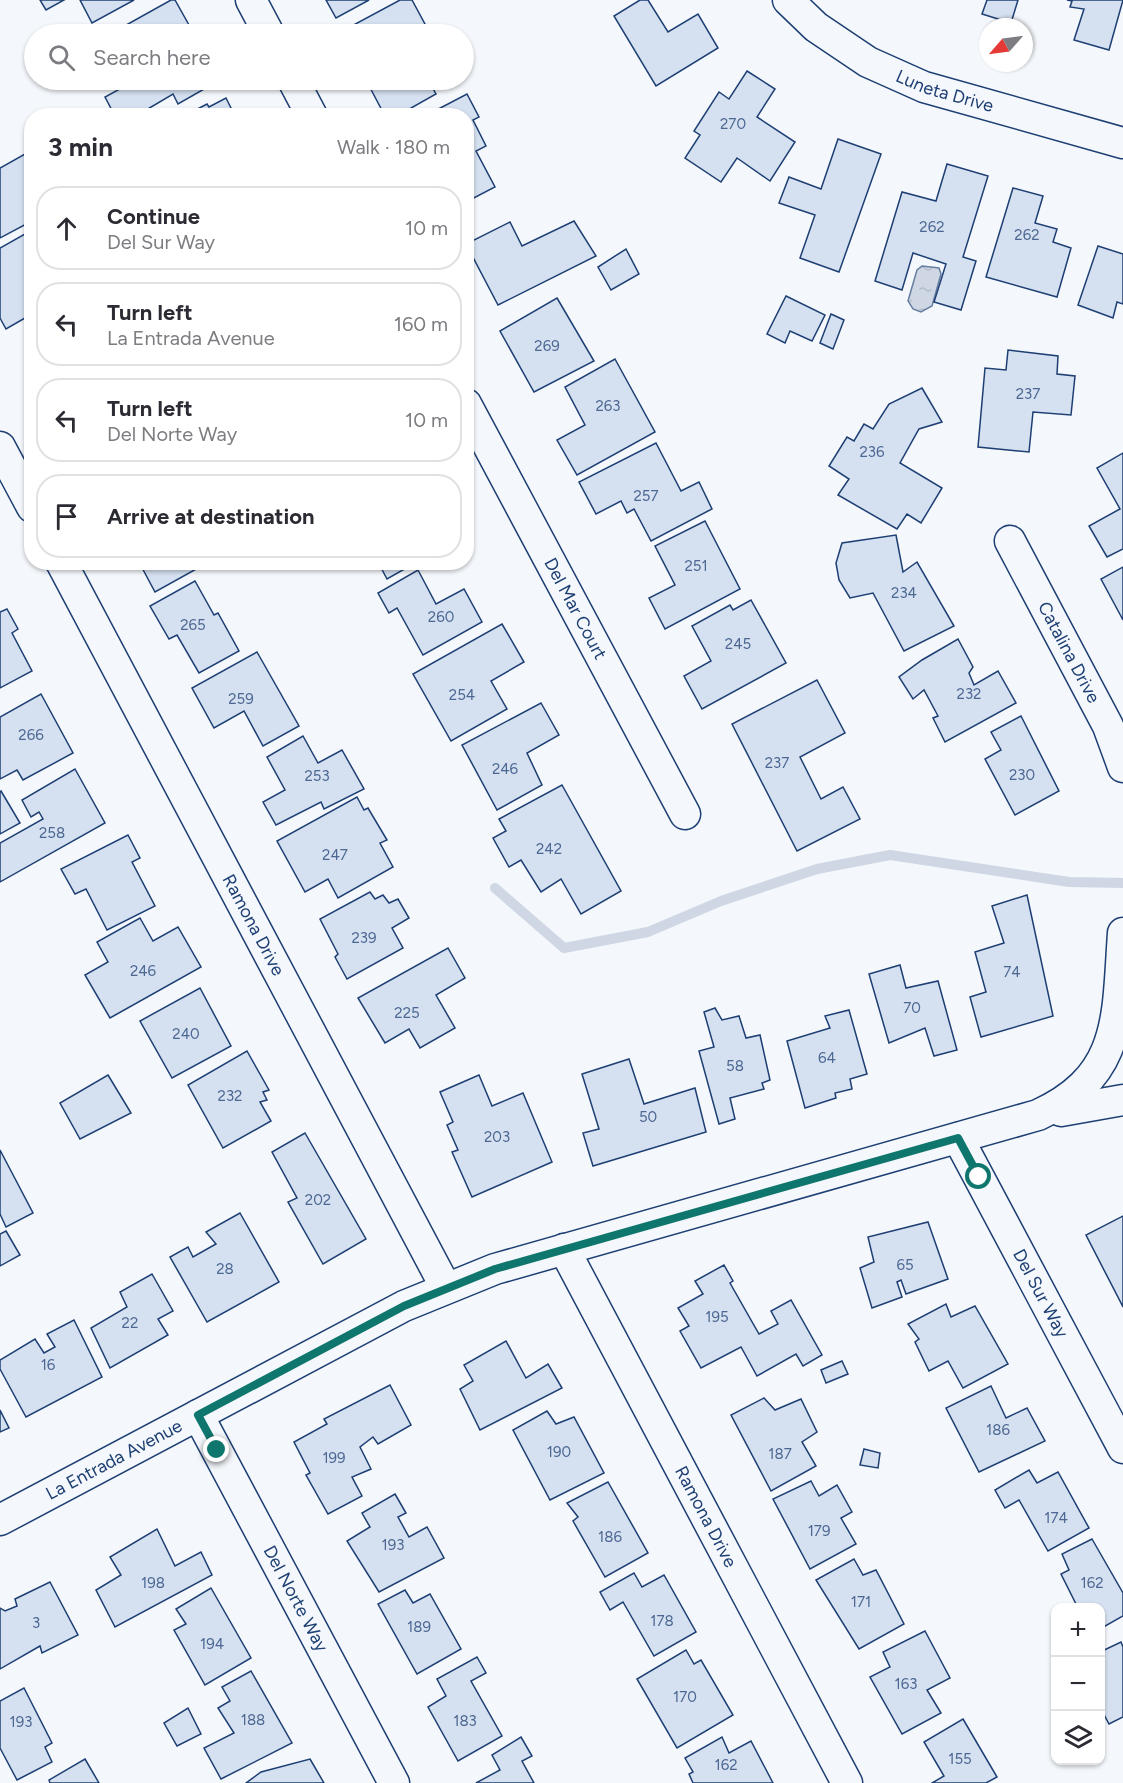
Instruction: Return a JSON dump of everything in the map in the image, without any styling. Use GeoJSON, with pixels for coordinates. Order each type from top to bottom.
{"type":"FeatureCollection","features":[{"type":"Feature","properties":{"kind":"street"},"geometry":{"type":"LineString","coordinates":[[251,0],[264,24]]}},
{"type":"Feature","properties":{"kind":"street","name":"Luneta Drive"},"geometry":{"type":"LineString","coordinates":[[788,0],[816,27],[868,62],[924,87],[1123,143]]}},
{"type":"Feature","properties":{"kind":"street"},"geometry":{"type":"LineString","coordinates":[[298,90],[308,108]]}},
{"type":"Feature","properties":{"kind":"street","name":"Del Mar Court"},"geometry":{"type":"LineString","coordinates":[[474,419],[685,814]]}},
{"type":"Feature","properties":{"kind":"street"},"geometry":{"type":"LineString","coordinates":[[0,447],[24,492]]}},
{"type":"Feature","properties":{"kind":"street","name":"Catalina Drive"},"geometry":{"type":"LineString","coordinates":[[1010,540],[1108,726],[1123,767]]}},
{"type":"Feature","properties":{"kind":"street","name":"Ramona Drive"},"geometry":{"type":"LineString","coordinates":[[65,570],[446,1288]]}},
{"type":"Feature","properties":{"kind":"street","name":"La Entrada Avenue"},"geometry":{"type":"LineString","coordinates":[[0,1520],[404,1306],[446,1288],[495,1269],[1038,1115],[1063,1104],[1084,1089],[1101,1069],[1112,1045],[1123,933]]}},
{"type":"Feature","properties":{"kind":"street"},"geometry":{"type":"LineString","coordinates":[[1038,1115],[1123,1100]]}},
{"type":"Feature","properties":{"kind":"street","name":"Del Sur Way"},"geometry":{"type":"LineString","coordinates":[[958,1138],[1123,1448]]}},
{"type":"Feature","properties":{"kind":"street","name":"Ramona Drive"},"geometry":{"type":"LineString","coordinates":[[564,1250],[847,1783]]}},
{"type":"Feature","properties":{"kind":"street","name":"Del Norte Way"},"geometry":{"type":"LineString","coordinates":[[198,1415],[394,1783]]}},
{"type":"Feature","properties":{"kind":"water"},"geometry":{"type":"Polygon","coordinates":[[[922,266],[939,268],[941,274],[932,306],[921,312],[913,309],[908,301],[917,270],[922,266]]]}},
{"type":"Feature","properties":{"kind":"building"},"geometry":{"type":"Polygon","coordinates":[[[40,0],[64,0],[46,10],[40,0]]]}},
{"type":"Feature","properties":{"kind":"building"},"geometry":{"type":"Polygon","coordinates":[[[80,0],[134,0],[92,23],[80,0]]]}},
{"type":"Feature","properties":{"kind":"building"},"geometry":{"type":"Polygon","coordinates":[[[171,0],[175,0],[188,24],[128,24],[171,0]]]}},
{"type":"Feature","properties":{"kind":"building"},"geometry":{"type":"Polygon","coordinates":[[[326,0],[369,0],[336,18],[326,0]]]}},
{"type":"Feature","properties":{"kind":"building"},"geometry":{"type":"Polygon","coordinates":[[[400,0],[412,0],[425,24],[355,24],[400,0]]]}},
{"type":"Feature","properties":{"kind":"building"},"geometry":{"type":"Polygon","coordinates":[[[640,0],[648,0],[668,32],[698,14],[718,48],[656,86],[614,16],[640,0]]]}},
{"type":"Feature","properties":{"kind":"building"},"geometry":{"type":"Polygon","coordinates":[[[987,0],[1018,0],[1013,18],[995,18],[982,14],[987,0]]]}},
{"type":"Feature","properties":{"kind":"building"},"geometry":{"type":"Polygon","coordinates":[[[1067,0],[1123,0],[1109,50],[1074,40],[1084,9],[1070,7],[1072,1],[1067,0]]]}},
{"type":"Feature","properties":{"kind":"building"},"geometry":{"type":"Polygon","coordinates":[[[747,71],[775,89],[757,117],[795,142],[770,181],[737,158],[721,182],[685,158],[700,135],[694,131],[719,92],[729,99],[747,71]]]}},
{"type":"Feature","properties":{"kind":"building"},"geometry":{"type":"Polygon","coordinates":[[[118,90],[202,90],[178,104],[173,94],[149,108],[111,108],[105,97],[118,90]]]}},
{"type":"Feature","properties":{"kind":"building"},"geometry":{"type":"Polygon","coordinates":[[[371,90],[434,90],[436,94],[411,108],[381,108],[371,90]]]}},
{"type":"Feature","properties":{"kind":"building"},"geometry":{"type":"Polygon","coordinates":[[[467,94],[479,117],[474,120],[474,108],[440,108],[467,94]]]}},
{"type":"Feature","properties":{"kind":"building"},"geometry":{"type":"Polygon","coordinates":[[[226,98],[231,108],[199,108],[207,104],[209,107],[226,98]]]}},
{"type":"Feature","properties":{"kind":"building"},"geometry":{"type":"Polygon","coordinates":[[[474,122],[486,146],[476,151],[495,187],[474,198],[474,122]]]}},
{"type":"Feature","properties":{"kind":"building"},"geometry":{"type":"Polygon","coordinates":[[[838,139],[881,154],[839,272],[800,258],[815,215],[779,203],[789,177],[821,189],[838,139]]]}},
{"type":"Feature","properties":{"kind":"building"},"geometry":{"type":"Polygon","coordinates":[[[24,155],[24,225],[0,238],[0,168],[24,155]]]}},
{"type":"Feature","properties":{"kind":"building"},"geometry":{"type":"Polygon","coordinates":[[[947,164],[988,176],[963,257],[976,261],[961,310],[934,302],[946,264],[913,253],[902,290],[875,281],[902,192],[936,201],[947,164]]]}},
{"type":"Feature","properties":{"kind":"building"},"geometry":{"type":"Polygon","coordinates":[[[1013,188],[1043,196],[1035,223],[1057,229],[1053,242],[1071,248],[1057,297],[986,277],[1013,188]]]}},
{"type":"Feature","properties":{"kind":"building"},"geometry":{"type":"Polygon","coordinates":[[[574,221],[596,256],[498,305],[474,259],[474,240],[510,222],[522,246],[574,221]]]}},
{"type":"Feature","properties":{"kind":"building"},"geometry":{"type":"Polygon","coordinates":[[[24,234],[24,319],[6,329],[0,318],[0,248],[24,234]]]}},
{"type":"Feature","properties":{"kind":"building"},"geometry":{"type":"Polygon","coordinates":[[[1098,246],[1123,254],[1123,304],[1117,302],[1113,318],[1078,305],[1098,246]]]}},
{"type":"Feature","properties":{"kind":"building"},"geometry":{"type":"Polygon","coordinates":[[[626,249],[639,274],[611,290],[598,267],[626,249]]]}},
{"type":"Feature","properties":{"kind":"building"},"geometry":{"type":"Polygon","coordinates":[[[786,296],[825,315],[812,341],[790,331],[785,343],[767,334],[786,296]]]}},
{"type":"Feature","properties":{"kind":"building"},"geometry":{"type":"Polygon","coordinates":[[[557,298],[594,361],[534,392],[500,331],[557,298]]]}},
{"type":"Feature","properties":{"kind":"building"},"geometry":{"type":"Polygon","coordinates":[[[831,314],[844,320],[833,349],[820,343],[831,314]]]}},
{"type":"Feature","properties":{"kind":"building"},"geometry":{"type":"Polygon","coordinates":[[[1008,350],[1058,356],[1057,374],[1075,376],[1071,415],[1033,412],[1029,452],[978,447],[985,368],[1006,370],[1008,350]]]}},
{"type":"Feature","properties":{"kind":"building"},"geometry":{"type":"Polygon","coordinates":[[[615,359],[655,432],[577,475],[557,440],[585,425],[565,387],[615,359]]]}},
{"type":"Feature","properties":{"kind":"building"},"geometry":{"type":"Polygon","coordinates":[[[922,388],[942,422],[919,429],[900,463],[942,488],[921,523],[907,514],[897,529],[838,495],[849,479],[829,466],[847,437],[854,441],[864,424],[873,429],[889,404],[922,388]]]}},
{"type":"Feature","properties":{"kind":"building"},"geometry":{"type":"Polygon","coordinates":[[[656,443],[681,491],[699,482],[712,509],[651,541],[634,509],[627,513],[621,501],[596,514],[579,482],[656,443]]]}},
{"type":"Feature","properties":{"kind":"building"},"geometry":{"type":"Polygon","coordinates":[[[1123,453],[1123,549],[1107,557],[1089,526],[1120,509],[1097,468],[1123,453]]]}},
{"type":"Feature","properties":{"kind":"building"},"geometry":{"type":"Polygon","coordinates":[[[705,521],[740,589],[665,629],[649,598],[675,585],[655,546],[705,521]]]}},
{"type":"Feature","properties":{"kind":"building"},"geometry":{"type":"Polygon","coordinates":[[[896,535],[903,572],[917,562],[954,626],[904,651],[873,593],[850,598],[839,580],[836,563],[842,543],[896,535]]]}},
{"type":"Feature","properties":{"kind":"building"},"geometry":{"type":"Polygon","coordinates":[[[1123,567],[1123,620],[1101,579],[1123,567]]]}},
{"type":"Feature","properties":{"kind":"building"},"geometry":{"type":"Polygon","coordinates":[[[143,570],[195,570],[155,592],[143,570]]]}},
{"type":"Feature","properties":{"kind":"building"},"geometry":{"type":"Polygon","coordinates":[[[382,570],[403,570],[387,579],[382,570]]]}},
{"type":"Feature","properties":{"kind":"building"},"geometry":{"type":"Polygon","coordinates":[[[418,570],[436,604],[464,589],[482,622],[423,655],[397,608],[389,613],[378,593],[418,570]]]}},
{"type":"Feature","properties":{"kind":"building"},"geometry":{"type":"Polygon","coordinates":[[[195,581],[214,615],[218,613],[239,651],[199,673],[177,635],[169,639],[150,606],[195,581]]]}},
{"type":"Feature","properties":{"kind":"building"},"geometry":{"type":"Polygon","coordinates":[[[751,600],[786,663],[702,709],[684,676],[711,661],[692,626],[730,605],[733,610],[751,600]]]}},
{"type":"Feature","properties":{"kind":"building"},"geometry":{"type":"Polygon","coordinates":[[[7,609],[18,629],[12,633],[32,671],[0,688],[0,612],[7,609]]]}},
{"type":"Feature","properties":{"kind":"building"},"geometry":{"type":"Polygon","coordinates":[[[502,624],[524,662],[491,681],[507,709],[451,741],[413,674],[502,624]]]}},
{"type":"Feature","properties":{"kind":"building"},"geometry":{"type":"Polygon","coordinates":[[[958,639],[973,667],[969,673],[974,685],[998,671],[1016,703],[945,742],[933,718],[938,716],[924,690],[913,699],[899,677],[922,660],[958,639]]]}},
{"type":"Feature","properties":{"kind":"building"},"geometry":{"type":"Polygon","coordinates":[[[257,652],[299,726],[263,746],[244,711],[214,728],[192,688],[257,652]]]}},
{"type":"Feature","properties":{"kind":"building"},"geometry":{"type":"Polygon","coordinates":[[[817,680],[845,733],[800,757],[821,799],[843,787],[860,819],[797,851],[732,724],[817,680]]]}},
{"type":"Feature","properties":{"kind":"building"},"geometry":{"type":"Polygon","coordinates":[[[41,694],[73,753],[23,780],[17,770],[0,779],[0,717],[41,694]]]}},
{"type":"Feature","properties":{"kind":"building"},"geometry":{"type":"Polygon","coordinates":[[[541,703],[559,735],[527,753],[542,785],[497,810],[462,745],[541,703]]]}},
{"type":"Feature","properties":{"kind":"building"},"geometry":{"type":"Polygon","coordinates":[[[1021,716],[1059,791],[1015,815],[985,759],[1001,750],[991,732],[1021,716]]]}},
{"type":"Feature","properties":{"kind":"building"},"geometry":{"type":"Polygon","coordinates":[[[303,736],[318,763],[342,750],[364,789],[324,809],[321,802],[276,825],[263,802],[285,790],[267,757],[303,736]]]}},
{"type":"Feature","properties":{"kind":"building"},"geometry":{"type":"Polygon","coordinates":[[[75,769],[105,823],[0,882],[0,843],[43,819],[39,812],[31,817],[22,800],[75,769]]]}},
{"type":"Feature","properties":{"kind":"building"},"geometry":{"type":"Polygon","coordinates":[[[562,785],[621,891],[581,914],[561,879],[541,892],[521,860],[509,867],[493,838],[506,831],[499,819],[562,785]]]}},
{"type":"Feature","properties":{"kind":"building"},"geometry":{"type":"Polygon","coordinates":[[[0,792],[20,823],[0,834],[0,792]]]}},
{"type":"Feature","properties":{"kind":"building"},"geometry":{"type":"Polygon","coordinates":[[[357,797],[364,810],[368,808],[387,840],[380,843],[393,867],[338,898],[328,879],[305,892],[277,841],[357,797]]]}},
{"type":"Feature","properties":{"kind":"building"},"geometry":{"type":"Polygon","coordinates":[[[128,835],[140,858],[132,862],[155,906],[107,930],[86,889],[75,894],[61,869],[128,835]]]}},
{"type":"Feature","properties":{"kind":"building"},"geometry":{"type":"Polygon","coordinates":[[[370,892],[375,899],[383,895],[389,903],[398,899],[409,918],[392,928],[403,948],[347,979],[335,957],[338,954],[320,919],[370,892]]]}},
{"type":"Feature","properties":{"kind":"building"},"geometry":{"type":"Polygon","coordinates":[[[1027,895],[1053,1016],[981,1037],[970,997],[986,992],[975,952],[1004,943],[992,906],[1027,895]]]}},
{"type":"Feature","properties":{"kind":"building"},"geometry":{"type":"Polygon","coordinates":[[[140,918],[153,941],[178,927],[201,967],[110,1018],[85,975],[108,962],[97,942],[140,918]]]}},
{"type":"Feature","properties":{"kind":"building"},"geometry":{"type":"Polygon","coordinates":[[[448,948],[465,978],[436,995],[455,1028],[420,1048],[409,1029],[385,1043],[358,998],[448,948]]]}},
{"type":"Feature","properties":{"kind":"building"},"geometry":{"type":"Polygon","coordinates":[[[900,965],[906,988],[938,981],[957,1050],[934,1056],[925,1028],[889,1043],[869,974],[900,965]]]}},
{"type":"Feature","properties":{"kind":"building"},"geometry":{"type":"Polygon","coordinates":[[[200,988],[231,1046],[172,1078],[140,1021],[200,988]]]}},
{"type":"Feature","properties":{"kind":"building"},"geometry":{"type":"Polygon","coordinates":[[[715,1008],[722,1020],[739,1016],[746,1038],[760,1035],[770,1080],[762,1083],[764,1089],[730,1098],[735,1119],[719,1124],[699,1051],[714,1047],[704,1012],[715,1008]]]}},
{"type":"Feature","properties":{"kind":"building"},"geometry":{"type":"Polygon","coordinates":[[[849,1010],[867,1074],[850,1079],[852,1089],[835,1093],[836,1098],[805,1108],[787,1041],[830,1028],[825,1016],[849,1010]]]}},
{"type":"Feature","properties":{"kind":"building"},"geometry":{"type":"Polygon","coordinates":[[[247,1051],[269,1090],[263,1092],[267,1100],[260,1102],[271,1121],[223,1148],[188,1085],[247,1051]]]}},
{"type":"Feature","properties":{"kind":"building"},"geometry":{"type":"Polygon","coordinates":[[[629,1059],[644,1104],[695,1088],[706,1132],[593,1166],[583,1133],[599,1129],[582,1074],[629,1059]]]}},
{"type":"Feature","properties":{"kind":"building"},"geometry":{"type":"Polygon","coordinates":[[[108,1075],[131,1113],[80,1139],[60,1103],[108,1075]]]}},
{"type":"Feature","properties":{"kind":"building"},"geometry":{"type":"Polygon","coordinates":[[[479,1075],[492,1106],[523,1093],[552,1162],[472,1197],[452,1152],[458,1150],[447,1125],[453,1122],[440,1092],[479,1075]]]}},
{"type":"Feature","properties":{"kind":"building"},"geometry":{"type":"Polygon","coordinates":[[[305,1133],[366,1239],[323,1264],[288,1202],[297,1198],[272,1152],[305,1133]]]}},
{"type":"Feature","properties":{"kind":"building"},"geometry":{"type":"Polygon","coordinates":[[[0,1150],[33,1213],[6,1227],[0,1214],[0,1150]]]}},
{"type":"Feature","properties":{"kind":"building"},"geometry":{"type":"Polygon","coordinates":[[[240,1213],[279,1282],[207,1322],[170,1257],[188,1247],[193,1257],[216,1244],[206,1232],[240,1213]]]}},
{"type":"Feature","properties":{"kind":"building"},"geometry":{"type":"Polygon","coordinates":[[[1123,1216],[1123,1307],[1086,1235],[1123,1216]]]}},
{"type":"Feature","properties":{"kind":"building"},"geometry":{"type":"Polygon","coordinates":[[[928,1222],[948,1279],[906,1294],[901,1280],[897,1282],[902,1297],[872,1308],[860,1268],[874,1262],[868,1237],[928,1222]]]}},
{"type":"Feature","properties":{"kind":"building"},"geometry":{"type":"Polygon","coordinates":[[[6,1231],[20,1255],[0,1266],[0,1234],[6,1231]]]}},
{"type":"Feature","properties":{"kind":"building"},"geometry":{"type":"Polygon","coordinates":[[[724,1265],[733,1281],[730,1283],[759,1334],[778,1324],[771,1311],[791,1300],[822,1355],[803,1366],[796,1354],[757,1376],[741,1347],[701,1368],[680,1331],[689,1326],[678,1308],[703,1294],[695,1281],[724,1265]]]}},
{"type":"Feature","properties":{"kind":"building"},"geometry":{"type":"Polygon","coordinates":[[[152,1274],[173,1311],[158,1319],[168,1335],[110,1368],[91,1328],[127,1307],[120,1292],[152,1274]]]}},
{"type":"Feature","properties":{"kind":"building"},"geometry":{"type":"Polygon","coordinates":[[[946,1304],[951,1317],[975,1306],[1008,1364],[963,1388],[948,1361],[929,1371],[915,1342],[919,1339],[908,1324],[946,1304]]]}},
{"type":"Feature","properties":{"kind":"building"},"geometry":{"type":"Polygon","coordinates":[[[74,1320],[102,1377],[26,1417],[0,1369],[0,1360],[35,1339],[44,1353],[55,1347],[47,1334],[74,1320]]]}},
{"type":"Feature","properties":{"kind":"building"},"geometry":{"type":"Polygon","coordinates":[[[506,1341],[526,1378],[548,1364],[562,1388],[480,1430],[460,1389],[473,1381],[464,1365],[506,1341]]]}},
{"type":"Feature","properties":{"kind":"building"},"geometry":{"type":"Polygon","coordinates":[[[842,1361],[848,1374],[826,1383],[821,1370],[842,1361]]]}},
{"type":"Feature","properties":{"kind":"building"},"geometry":{"type":"Polygon","coordinates":[[[390,1385],[411,1425],[378,1444],[373,1437],[360,1447],[371,1469],[352,1477],[362,1496],[328,1514],[306,1475],[310,1473],[294,1442],[327,1424],[324,1419],[390,1385]]]}},
{"type":"Feature","properties":{"kind":"building"},"geometry":{"type":"Polygon","coordinates":[[[991,1386],[1006,1418],[1027,1408],[1045,1441],[979,1472],[946,1408],[991,1386]]]}},
{"type":"Feature","properties":{"kind":"building"},"geometry":{"type":"Polygon","coordinates":[[[764,1398],[775,1410],[801,1399],[817,1432],[802,1442],[816,1466],[771,1491],[731,1415],[764,1398]]]}},
{"type":"Feature","properties":{"kind":"building"},"geometry":{"type":"Polygon","coordinates":[[[0,1410],[9,1428],[0,1432],[0,1410]]]}},
{"type":"Feature","properties":{"kind":"building"},"geometry":{"type":"Polygon","coordinates":[[[547,1411],[556,1424],[574,1417],[604,1473],[550,1500],[513,1430],[547,1411]]]}},
{"type":"Feature","properties":{"kind":"building"},"geometry":{"type":"Polygon","coordinates":[[[864,1449],[880,1453],[878,1468],[860,1465],[864,1449]]]}},
{"type":"Feature","properties":{"kind":"building"},"geometry":{"type":"Polygon","coordinates":[[[1029,1470],[1037,1483],[1058,1472],[1089,1528],[1048,1551],[1019,1500],[1005,1508],[995,1490],[1029,1470]]]}},
{"type":"Feature","properties":{"kind":"building"},"geometry":{"type":"Polygon","coordinates":[[[811,1481],[819,1496],[837,1485],[852,1512],[841,1518],[856,1544],[810,1569],[773,1499],[811,1481]]]}},
{"type":"Feature","properties":{"kind":"building"},"geometry":{"type":"Polygon","coordinates":[[[608,1482],[648,1553],[605,1577],[573,1521],[578,1517],[567,1503],[608,1482]]]}},
{"type":"Feature","properties":{"kind":"building"},"geometry":{"type":"Polygon","coordinates":[[[395,1494],[406,1513],[398,1517],[409,1537],[427,1527],[444,1558],[379,1592],[347,1541],[370,1527],[362,1513],[395,1494]]]}},
{"type":"Feature","properties":{"kind":"building"},"geometry":{"type":"Polygon","coordinates":[[[157,1529],[175,1566],[201,1552],[212,1575],[115,1627],[96,1590],[121,1575],[110,1557],[157,1529]]]}},
{"type":"Feature","properties":{"kind":"building"},"geometry":{"type":"Polygon","coordinates":[[[1092,1539],[1123,1593],[1123,1616],[1105,1626],[1105,1603],[1076,1603],[1061,1574],[1069,1570],[1062,1554],[1092,1539]]]}},
{"type":"Feature","properties":{"kind":"building"},"geometry":{"type":"Polygon","coordinates":[[[854,1559],[863,1575],[876,1570],[904,1624],[859,1649],[816,1580],[854,1559]]]}},
{"type":"Feature","properties":{"kind":"building"},"geometry":{"type":"Polygon","coordinates":[[[634,1573],[642,1587],[664,1575],[696,1632],[654,1656],[623,1602],[610,1610],[600,1592],[634,1573]]]}},
{"type":"Feature","properties":{"kind":"building"},"geometry":{"type":"Polygon","coordinates":[[[50,1582],[78,1635],[42,1653],[40,1646],[0,1669],[0,1608],[5,1611],[17,1606],[15,1599],[50,1582]]]}},
{"type":"Feature","properties":{"kind":"building"},"geometry":{"type":"Polygon","coordinates":[[[211,1588],[251,1658],[205,1685],[174,1630],[186,1624],[176,1609],[211,1588]]]}},
{"type":"Feature","properties":{"kind":"building"},"geometry":{"type":"Polygon","coordinates":[[[405,1590],[413,1603],[430,1594],[461,1649],[417,1674],[378,1604],[405,1590]]]}},
{"type":"Feature","properties":{"kind":"building"},"geometry":{"type":"Polygon","coordinates":[[[925,1631],[950,1678],[927,1690],[941,1713],[902,1734],[870,1677],[890,1667],[883,1652],[925,1631]]]}},
{"type":"Feature","properties":{"kind":"building"},"geometry":{"type":"Polygon","coordinates":[[[1121,1642],[1123,1647],[1123,1717],[1109,1724],[1105,1716],[1105,1650],[1121,1642]]]}},
{"type":"Feature","properties":{"kind":"building"},"geometry":{"type":"Polygon","coordinates":[[[686,1650],[694,1664],[701,1660],[733,1715],[677,1748],[637,1679],[686,1650]]]}},
{"type":"Feature","properties":{"kind":"building"},"geometry":{"type":"Polygon","coordinates":[[[477,1657],[486,1673],[471,1681],[502,1736],[458,1761],[428,1707],[446,1696],[437,1679],[477,1657]]]}},
{"type":"Feature","properties":{"kind":"building"},"geometry":{"type":"Polygon","coordinates":[[[251,1671],[292,1743],[221,1779],[204,1748],[234,1733],[218,1708],[230,1701],[222,1687],[251,1671]]]}},
{"type":"Feature","properties":{"kind":"building"},"geometry":{"type":"Polygon","coordinates":[[[24,1688],[52,1743],[45,1747],[52,1762],[17,1780],[0,1748],[0,1701],[24,1688]]]}},
{"type":"Feature","properties":{"kind":"building"},"geometry":{"type":"Polygon","coordinates":[[[188,1708],[201,1734],[177,1746],[164,1723],[188,1708]]]}},
{"type":"Feature","properties":{"kind":"building"},"geometry":{"type":"Polygon","coordinates":[[[963,1719],[997,1777],[986,1783],[932,1783],[944,1776],[924,1742],[963,1719]]]}},
{"type":"Feature","properties":{"kind":"building"},"geometry":{"type":"Polygon","coordinates":[[[521,1737],[532,1756],[522,1761],[534,1783],[476,1783],[500,1770],[492,1755],[521,1737]]]}},
{"type":"Feature","properties":{"kind":"building"},"geometry":{"type":"Polygon","coordinates":[[[722,1737],[729,1753],[751,1741],[773,1783],[693,1783],[689,1774],[693,1772],[685,1758],[722,1737]]]}},
{"type":"Feature","properties":{"kind":"building"},"geometry":{"type":"Polygon","coordinates":[[[85,1759],[99,1783],[50,1783],[49,1780],[85,1759]]]}},
{"type":"Feature","properties":{"kind":"building"},"geometry":{"type":"Polygon","coordinates":[[[310,1759],[324,1783],[246,1783],[261,1772],[310,1759]]]}},
{"type":"Feature","properties":{"kind":"waterway"},"geometry":{"type":"LineString","coordinates":[[12,456],[24,460]]}},
{"type":"Feature","properties":{"kind":"waterway"},"geometry":{"type":"LineString","coordinates":[[495,888],[564,948],[648,932],[721,901],[817,869],[890,855],[1069,882],[1123,883]]}},
{"type":"Feature","properties":{"kind":"route"},"geometry":{"type":"LineString","coordinates":[[217,1450],[198,1415],[404,1306],[495,1269],[958,1138],[979,1177]]}}]}
